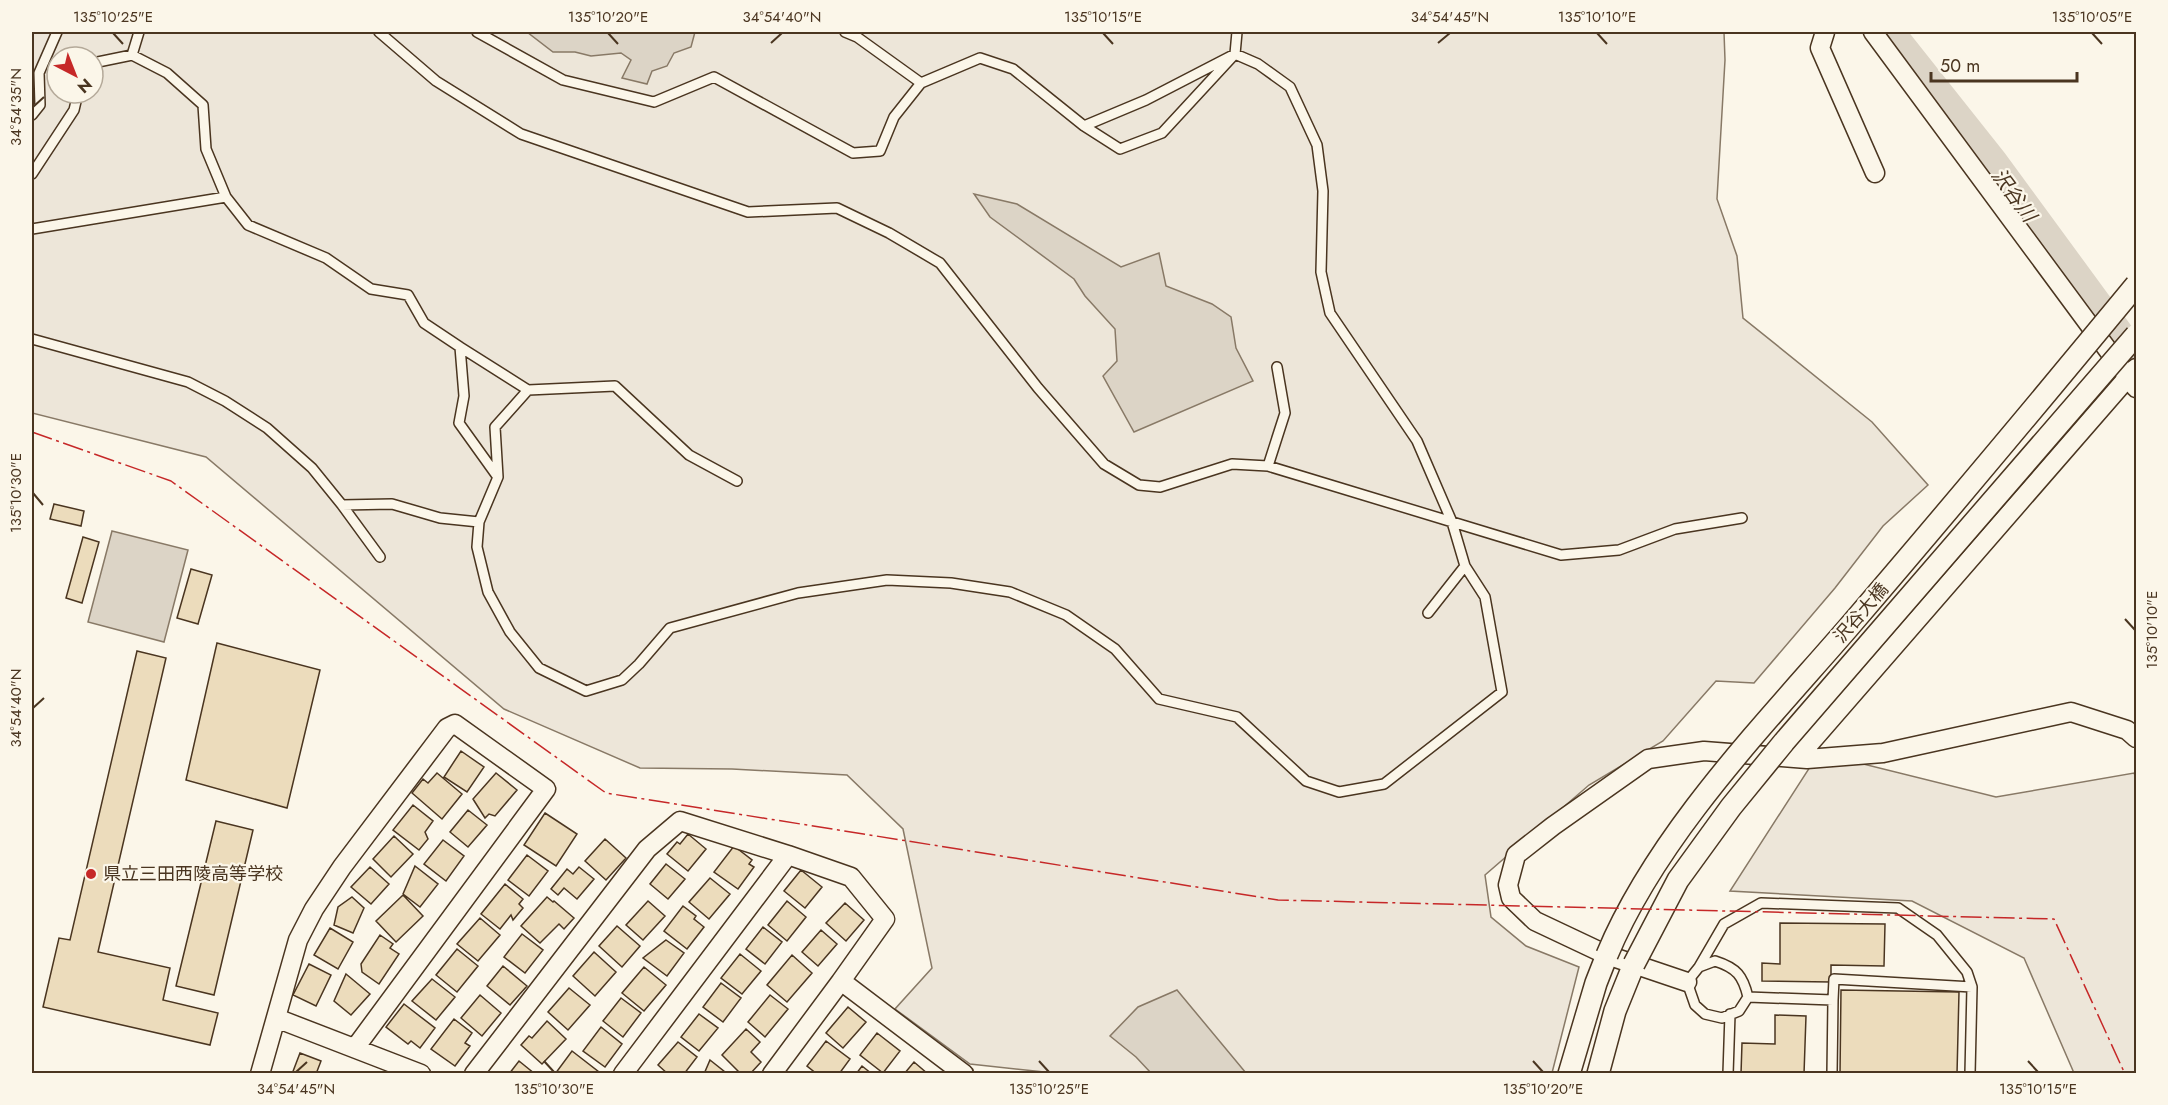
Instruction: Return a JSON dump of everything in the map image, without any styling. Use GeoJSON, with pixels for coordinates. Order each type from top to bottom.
{"type":"FeatureCollection","features":[{"type":"Feature","properties":{"kind":"street"},"geometry":{"type":"LineString","coordinates":[[1825,32],[1820,48],[1875,173]]}},
{"type":"Feature","properties":{"kind":"street"},"geometry":{"type":"LineString","coordinates":[[1797,758],[2134,378],[1873,32]]}},
{"type":"Feature","properties":{"kind":"street","name":"沢谷大橋"},"geometry":{"type":"LineString","coordinates":[[1569,1074],[1596,983],[1607,955],[1618,930],[1665,850],[1726,770],[2002,448],[2136,285]]}},
{"type":"Feature","properties":{"kind":"street","name":"沢谷大橋"},"geometry":{"type":"LineString","coordinates":[[1598,1074],[1616,1011],[1634,964],[1678,880],[1731,807],[1784,742],[2136,335]]}},
{"type":"Feature","properties":{"kind":"street"},"geometry":{"type":"LineString","coordinates":[[1687,982],[1607,955],[1535,921],[1511,898],[1508,885],[1516,855],[1648,759],[1704,751],[1797,758],[1883,753],[2071,712],[2127,730],[2136,738]]}},
{"type":"Feature","properties":{"kind":"street"},"geometry":{"type":"LineString","coordinates":[[260,1074],[298,940],[314,909],[342,867],[447,728],[455,724],[546,789],[355,1048]]}},
{"type":"Feature","properties":{"kind":"street"},"geometry":{"type":"LineString","coordinates":[[474,1074],[647,849],[680,821],[851,877],[885,919],[782,1070]]}},
{"type":"Feature","properties":{"kind":"street"},"geometry":{"type":"LineString","coordinates":[[623,1074],[788,855]]}},
{"type":"Feature","properties":{"kind":"street"},"geometry":{"type":"LineString","coordinates":[[841,981],[964,1074]]}},
{"type":"Feature","properties":{"kind":"street"},"geometry":{"type":"LineString","coordinates":[[276,1018],[421,1074]]}},
{"type":"Feature","properties":{"kind":"lane"},"geometry":{"type":"LineString","coordinates":[[32,115],[40,105],[39,73],[57,32]]}},
{"type":"Feature","properties":{"kind":"lane"},"geometry":{"type":"LineString","coordinates":[[132,55],[139,32]]}},
{"type":"Feature","properties":{"kind":"lane"},"geometry":{"type":"LineString","coordinates":[[379,32],[436,81],[521,134],[748,212],[837,208],[890,233],[940,262],[1038,388],[1104,464],[1139,485],[1160,487],[1232,464],[1268,466],[1561,555],[1619,550],[1675,529],[1742,518]]}},
{"type":"Feature","properties":{"kind":"lane"},"geometry":{"type":"LineString","coordinates":[[477,32],[563,80],[654,102],[714,77],[853,153],[880,151],[894,117],[921,83],[980,58],[1013,69],[1084,126],[1119,148],[1162,133],[1235,54],[1237,32]]}},
{"type":"Feature","properties":{"kind":"lane"},"geometry":{"type":"LineString","coordinates":[[845,32],[857,37],[921,83]]}},
{"type":"Feature","properties":{"kind":"lane"},"geometry":{"type":"LineString","coordinates":[[1084,126],[1146,100],[1235,54]]}},
{"type":"Feature","properties":{"kind":"lane"},"geometry":{"type":"LineString","coordinates":[[528,390],[495,427],[498,477],[479,522],[477,547],[488,592],[510,632],[539,668],[586,691],[622,680],[670,628],[798,592],[886,580],[951,583],[1010,592],[1066,615],[1115,649],[1159,699],[1237,717],[1306,780],[1340,792],[1384,784],[1502,692],[1485,597],[1465,566],[1452,522],[1417,441],[1330,313],[1321,272],[1323,191],[1317,145],[1295,97],[1290,87],[1258,64],[1235,54]]}},
{"type":"Feature","properties":{"kind":"lane"},"geometry":{"type":"LineString","coordinates":[[105,61],[132,55],[167,73],[202,105],[206,149],[226,197],[248,225],[326,258],[371,289],[408,295],[424,323],[528,390],[615,386],[689,455],[737,481]]}},
{"type":"Feature","properties":{"kind":"lane"},"geometry":{"type":"LineString","coordinates":[[32,174],[75,105]]}},
{"type":"Feature","properties":{"kind":"lane"},"geometry":{"type":"LineString","coordinates":[[32,229],[226,197]]}},
{"type":"Feature","properties":{"kind":"lane"},"geometry":{"type":"LineString","coordinates":[[32,339],[188,382],[225,401],[267,428],[312,468],[380,557]]}},
{"type":"Feature","properties":{"kind":"lane"},"geometry":{"type":"LineString","coordinates":[[460,347],[464,396],[459,423],[498,477]]}},
{"type":"Feature","properties":{"kind":"lane"},"geometry":{"type":"LineString","coordinates":[[1268,466],[1285,412],[1277,367]]}},
{"type":"Feature","properties":{"kind":"lane"},"geometry":{"type":"LineString","coordinates":[[342,505],[392,504],[440,518],[479,522]]}},
{"type":"Feature","properties":{"kind":"lane"},"geometry":{"type":"LineString","coordinates":[[1428,613],[1465,566]]}},
{"type":"Feature","properties":{"kind":"lane"},"geometry":{"type":"LineString","coordinates":[[1748,997],[1738,1011],[1722,1018],[1705,1014],[1695,1005],[1687,982],[1699,967],[1724,924],[1761,903],[1898,908],[1938,935],[1967,972],[1972,987],[1970,1074]]}},
{"type":"Feature","properties":{"kind":"lane"},"geometry":{"type":"LineString","coordinates":[[1699,967],[1715,961],[1729,966],[1743,980],[1748,997]]}},
{"type":"Feature","properties":{"kind":"lane"},"geometry":{"type":"LineString","coordinates":[[1832,1074],[1834,979],[1972,987]]}},
{"type":"Feature","properties":{"kind":"lane"},"geometry":{"type":"LineString","coordinates":[[1748,997],[1833,1000]]}},
{"type":"Feature","properties":{"kind":"lane"},"geometry":{"type":"LineString","coordinates":[[1728,1074],[1730,1014]]}},
{"type":"Feature","properties":{"kind":"shaded area"},"geometry":{"type":"Polygon","coordinates":[[[32,32],[1724,32],[1725,60],[1717,199],[1737,256],[1743,318],[1872,422],[1928,485],[1883,526],[1835,588],[1754,683],[1716,681],[1663,741],[1589,785],[1485,875],[1491,917],[1526,946],[1579,967],[1552,1073],[1063,1074],[970,1064],[895,1009],[932,968],[903,829],[847,775],[732,769],[640,768],[504,709],[206,457],[32,413],[32,32]]]}},
{"type":"Feature","properties":{"kind":"shaded area"},"geometry":{"type":"Polygon","coordinates":[[[527,32],[695,32],[691,47],[674,53],[667,66],[652,71],[647,84],[622,78],[631,60],[621,53],[591,56],[575,52],[553,52],[527,32]]]}},
{"type":"Feature","properties":{"kind":"shaded area"},"geometry":{"type":"Polygon","coordinates":[[[974,194],[1017,204],[1121,267],[1159,253],[1166,286],[1212,304],[1231,317],[1236,348],[1253,381],[1134,432],[1103,376],[1117,361],[1115,329],[1085,296],[1074,279],[990,217],[974,194]]]}},
{"type":"Feature","properties":{"kind":"shaded area"},"geometry":{"type":"Polygon","coordinates":[[[112,531],[188,550],[164,642],[88,622],[112,531]]]}},
{"type":"Feature","properties":{"kind":"shaded area"},"geometry":{"type":"Polygon","coordinates":[[[1819,753],[1996,797],[2134,773],[2136,778],[2136,1073],[2074,1073],[2024,958],[1912,901],[1730,891],[1819,753]]]}},
{"type":"Feature","properties":{"kind":"shaded area"},"geometry":{"type":"Polygon","coordinates":[[[1177,990],[1246,1073],[1151,1073],[1136,1057],[1110,1036],[1138,1007],[1177,990]]]}},
{"type":"Feature","properties":{"kind":"building"},"geometry":{"type":"Polygon","coordinates":[[[54,504],[84,511],[81,526],[50,519],[54,504]]]}},
{"type":"Feature","properties":{"kind":"building"},"geometry":{"type":"Polygon","coordinates":[[[83,537],[99,542],[82,603],[66,598],[83,537]]]}},
{"type":"Feature","properties":{"kind":"building"},"geometry":{"type":"Polygon","coordinates":[[[191,569],[212,575],[198,624],[177,618],[191,569]]]}},
{"type":"Feature","properties":{"kind":"building"},"geometry":{"type":"Polygon","coordinates":[[[217,643],[320,670],[287,808],[186,780],[217,643]]]}},
{"type":"Feature","properties":{"kind":"building"},"geometry":{"type":"Polygon","coordinates":[[[137,651],[166,658],[98,952],[170,968],[163,1000],[218,1013],[210,1045],[43,1007],[59,938],[70,940],[137,651]]]}},
{"type":"Feature","properties":{"kind":"building"},"geometry":{"type":"Polygon","coordinates":[[[461,751],[484,767],[467,792],[444,777],[461,751]]]}},
{"type":"Feature","properties":{"kind":"building"},"geometry":{"type":"Polygon","coordinates":[[[437,773],[462,794],[442,819],[412,793],[423,779],[428,783],[437,773]]]}},
{"type":"Feature","properties":{"kind":"building"},"geometry":{"type":"Polygon","coordinates":[[[496,773],[517,790],[495,816],[489,814],[485,818],[473,799],[496,773]]]}},
{"type":"Feature","properties":{"kind":"building"},"geometry":{"type":"Polygon","coordinates":[[[413,805],[433,821],[425,832],[428,839],[419,850],[393,830],[413,805]]]}},
{"type":"Feature","properties":{"kind":"building"},"geometry":{"type":"Polygon","coordinates":[[[468,810],[487,825],[468,847],[450,832],[468,810]]]}},
{"type":"Feature","properties":{"kind":"building"},"geometry":{"type":"Polygon","coordinates":[[[545,813],[577,834],[556,866],[524,845],[545,813]]]}},
{"type":"Feature","properties":{"kind":"building"},"geometry":{"type":"Polygon","coordinates":[[[216,821],[253,830],[214,995],[176,986],[216,821]]]}},
{"type":"Feature","properties":{"kind":"building"},"geometry":{"type":"Polygon","coordinates":[[[688,834],[706,849],[688,871],[667,854],[688,834]]]}},
{"type":"Feature","properties":{"kind":"building"},"geometry":{"type":"Polygon","coordinates":[[[394,836],[413,854],[391,877],[373,859],[394,836]]]}},
{"type":"Feature","properties":{"kind":"building"},"geometry":{"type":"Polygon","coordinates":[[[605,839],[626,858],[606,880],[585,861],[605,839]]]}},
{"type":"Feature","properties":{"kind":"building"},"geometry":{"type":"Polygon","coordinates":[[[443,840],[464,856],[446,881],[424,864],[443,840]]]}},
{"type":"Feature","properties":{"kind":"building"},"geometry":{"type":"Polygon","coordinates":[[[734,846],[752,860],[749,864],[754,867],[738,889],[714,872],[734,846]]]}},
{"type":"Feature","properties":{"kind":"building"},"geometry":{"type":"Polygon","coordinates":[[[527,855],[548,871],[529,896],[508,880],[527,855]]]}},
{"type":"Feature","properties":{"kind":"building"},"geometry":{"type":"Polygon","coordinates":[[[666,864],[685,879],[668,899],[650,884],[666,864]]]}},
{"type":"Feature","properties":{"kind":"building"},"geometry":{"type":"Polygon","coordinates":[[[415,866],[438,884],[420,907],[403,894],[415,866]]]}},
{"type":"Feature","properties":{"kind":"building"},"geometry":{"type":"Polygon","coordinates":[[[370,867],[389,884],[371,904],[351,887],[370,867]]]}},
{"type":"Feature","properties":{"kind":"building"},"geometry":{"type":"Polygon","coordinates":[[[579,867],[594,879],[577,899],[564,888],[558,895],[551,889],[567,869],[573,874],[579,867]]]}},
{"type":"Feature","properties":{"kind":"building"},"geometry":{"type":"Polygon","coordinates":[[[801,870],[822,887],[805,908],[784,891],[801,870]]]}},
{"type":"Feature","properties":{"kind":"building"},"geometry":{"type":"Polygon","coordinates":[[[710,878],[730,894],[709,919],[689,902],[710,878]]]}},
{"type":"Feature","properties":{"kind":"building"},"geometry":{"type":"Polygon","coordinates":[[[505,884],[523,899],[519,904],[523,908],[513,920],[511,915],[500,929],[481,914],[505,884]]]}},
{"type":"Feature","properties":{"kind":"building"},"geometry":{"type":"Polygon","coordinates":[[[403,895],[423,916],[396,942],[376,921],[403,895]]]}},
{"type":"Feature","properties":{"kind":"building"},"geometry":{"type":"Polygon","coordinates":[[[352,897],[364,908],[353,933],[334,925],[338,907],[352,897]]]}},
{"type":"Feature","properties":{"kind":"building"},"geometry":{"type":"Polygon","coordinates":[[[547,897],[574,918],[564,929],[559,924],[540,943],[521,926],[547,897]]]}},
{"type":"Feature","properties":{"kind":"building"},"geometry":{"type":"Polygon","coordinates":[[[648,901],[665,916],[643,940],[626,925],[648,901]]]}},
{"type":"Feature","properties":{"kind":"building"},"geometry":{"type":"Polygon","coordinates":[[[787,901],[806,917],[787,941],[768,925],[787,901]]]}},
{"type":"Feature","properties":{"kind":"building"},"geometry":{"type":"Polygon","coordinates":[[[845,903],[864,920],[846,941],[826,923],[845,903]]]}},
{"type":"Feature","properties":{"kind":"building"},"geometry":{"type":"Polygon","coordinates":[[[683,906],[696,916],[694,919],[704,927],[687,949],[664,931],[683,906]]]}},
{"type":"Feature","properties":{"kind":"building"},"geometry":{"type":"Polygon","coordinates":[[[480,918],[500,935],[478,961],[457,944],[480,918]]]}},
{"type":"Feature","properties":{"kind":"building"},"geometry":{"type":"Polygon","coordinates":[[[1780,923],[1885,924],[1884,966],[1831,965],[1831,982],[1762,981],[1762,963],[1780,964],[1780,923]]]}},
{"type":"Feature","properties":{"kind":"building"},"geometry":{"type":"Polygon","coordinates":[[[617,926],[640,946],[622,967],[599,946],[617,926]]]}},
{"type":"Feature","properties":{"kind":"building"},"geometry":{"type":"Polygon","coordinates":[[[763,927],[782,942],[765,964],[746,949],[763,927]]]}},
{"type":"Feature","properties":{"kind":"building"},"geometry":{"type":"Polygon","coordinates":[[[330,928],[353,942],[338,969],[314,955],[330,928]]]}},
{"type":"Feature","properties":{"kind":"building"},"geometry":{"type":"Polygon","coordinates":[[[821,930],[837,944],[818,966],[802,952],[821,930]]]}},
{"type":"Feature","properties":{"kind":"building"},"geometry":{"type":"Polygon","coordinates":[[[522,934],[543,950],[525,973],[504,957],[522,934]]]}},
{"type":"Feature","properties":{"kind":"building"},"geometry":{"type":"Polygon","coordinates":[[[380,935],[393,944],[390,948],[399,954],[379,984],[362,972],[361,964],[380,935]]]}},
{"type":"Feature","properties":{"kind":"building"},"geometry":{"type":"Polygon","coordinates":[[[666,940],[684,953],[667,976],[643,958],[666,940]]]}},
{"type":"Feature","properties":{"kind":"building"},"geometry":{"type":"Polygon","coordinates":[[[457,949],[478,966],[457,992],[436,975],[457,949]]]}},
{"type":"Feature","properties":{"kind":"building"},"geometry":{"type":"Polygon","coordinates":[[[594,952],[616,972],[595,996],[573,976],[594,952]]]}},
{"type":"Feature","properties":{"kind":"building"},"geometry":{"type":"Polygon","coordinates":[[[740,954],[761,971],[742,994],[721,978],[740,954]]]}},
{"type":"Feature","properties":{"kind":"building"},"geometry":{"type":"Polygon","coordinates":[[[792,955],[812,973],[787,1002],[767,985],[792,955]]]}},
{"type":"Feature","properties":{"kind":"building"},"geometry":{"type":"Polygon","coordinates":[[[309,964],[331,975],[316,1006],[293,995],[309,964]]]}},
{"type":"Feature","properties":{"kind":"building"},"geometry":{"type":"Polygon","coordinates":[[[503,966],[527,986],[510,1005],[487,986],[503,966]]]}},
{"type":"Feature","properties":{"kind":"building"},"geometry":{"type":"Polygon","coordinates":[[[644,967],[666,985],[644,1011],[622,993],[644,967]]]}},
{"type":"Feature","properties":{"kind":"building"},"geometry":{"type":"Polygon","coordinates":[[[346,974],[370,994],[351,1015],[334,1001],[346,974]]]}},
{"type":"Feature","properties":{"kind":"building"},"geometry":{"type":"Polygon","coordinates":[[[432,979],[455,997],[436,1020],[412,1001],[432,979]]]}},
{"type":"Feature","properties":{"kind":"building"},"geometry":{"type":"Polygon","coordinates":[[[721,983],[741,998],[723,1022],[703,1007],[721,983]]]}},
{"type":"Feature","properties":{"kind":"building"},"geometry":{"type":"Polygon","coordinates":[[[569,988],[590,1005],[568,1030],[548,1012],[569,988]]]}},
{"type":"Feature","properties":{"kind":"building"},"geometry":{"type":"Polygon","coordinates":[[[1841,990],[1959,992],[1957,1074],[1840,1074],[1841,990]]]}},
{"type":"Feature","properties":{"kind":"building"},"geometry":{"type":"Polygon","coordinates":[[[480,995],[501,1013],[482,1036],[461,1018],[480,995]]]}},
{"type":"Feature","properties":{"kind":"building"},"geometry":{"type":"Polygon","coordinates":[[[770,995],[788,1009],[765,1037],[748,1022],[770,995]]]}},
{"type":"Feature","properties":{"kind":"building"},"geometry":{"type":"Polygon","coordinates":[[[621,998],[641,1013],[623,1037],[603,1021],[621,998]]]}},
{"type":"Feature","properties":{"kind":"building"},"geometry":{"type":"Polygon","coordinates":[[[404,1004],[435,1028],[420,1048],[411,1041],[408,1044],[386,1027],[404,1004]]]}},
{"type":"Feature","properties":{"kind":"building"},"geometry":{"type":"Polygon","coordinates":[[[848,1007],[866,1022],[843,1048],[826,1033],[848,1007]]]}},
{"type":"Feature","properties":{"kind":"building"},"geometry":{"type":"Polygon","coordinates":[[[699,1014],[718,1028],[699,1051],[681,1037],[699,1014]]]}},
{"type":"Feature","properties":{"kind":"building"},"geometry":{"type":"Polygon","coordinates":[[[1775,1015],[1806,1016],[1804,1074],[1741,1074],[1742,1043],[1775,1044],[1775,1015]]]}},
{"type":"Feature","properties":{"kind":"building"},"geometry":{"type":"Polygon","coordinates":[[[454,1019],[472,1033],[465,1043],[470,1046],[455,1066],[431,1049],[454,1019]]]}},
{"type":"Feature","properties":{"kind":"building"},"geometry":{"type":"Polygon","coordinates":[[[547,1021],[566,1039],[542,1064],[521,1045],[529,1036],[532,1038],[547,1021]]]}},
{"type":"Feature","properties":{"kind":"building"},"geometry":{"type":"Polygon","coordinates":[[[601,1027],[622,1044],[605,1067],[583,1051],[601,1027]]]}},
{"type":"Feature","properties":{"kind":"building"},"geometry":{"type":"Polygon","coordinates":[[[746,1029],[760,1042],[751,1052],[761,1062],[750,1074],[741,1074],[722,1055],[746,1029]]]}},
{"type":"Feature","properties":{"kind":"building"},"geometry":{"type":"Polygon","coordinates":[[[877,1033],[900,1051],[883,1073],[860,1055],[877,1033]]]}},
{"type":"Feature","properties":{"kind":"building"},"geometry":{"type":"Polygon","coordinates":[[[826,1041],[850,1059],[839,1074],[817,1074],[807,1066],[826,1041]]]}},
{"type":"Feature","properties":{"kind":"building"},"geometry":{"type":"Polygon","coordinates":[[[678,1042],[697,1057],[684,1074],[668,1074],[658,1065],[678,1042]]]}},
{"type":"Feature","properties":{"kind":"building"},"geometry":{"type":"Polygon","coordinates":[[[572,1051],[599,1072],[598,1074],[555,1074],[572,1051]]]}},
{"type":"Feature","properties":{"kind":"building"},"geometry":{"type":"Polygon","coordinates":[[[300,1053],[321,1061],[316,1074],[292,1074],[300,1053]]]}},
{"type":"Feature","properties":{"kind":"building"},"geometry":{"type":"Polygon","coordinates":[[[710,1060],[725,1072],[724,1074],[704,1074],[710,1060]]]}},
{"type":"Feature","properties":{"kind":"building"},"geometry":{"type":"Polygon","coordinates":[[[519,1061],[535,1074],[509,1074],[519,1061]]]}},
{"type":"Feature","properties":{"kind":"building"},"geometry":{"type":"Polygon","coordinates":[[[914,1062],[928,1074],[904,1074],[914,1062]]]}},
{"type":"Feature","properties":{"kind":"building"},"geometry":{"type":"Polygon","coordinates":[[[862,1066],[872,1074],[856,1074],[862,1066]]]}},
{"type":"Feature","properties":{"kind":"waterway","name":"沢谷川"},"geometry":{"type":"LineString","coordinates":[[1887,32],[1991,163],[2136,361]]}},
{"type":"Feature","properties":{"kind":"power"},"geometry":{"type":"LineString","coordinates":[[32,432],[171,481],[606,793],[1278,900],[2054,919],[2125,1074]]}},
{"type":"Feature","properties":{"kind":"place","name":"県立三田西陵高等学校"},"geometry":{"type":"Point","coordinates":[91,874]}}]}
